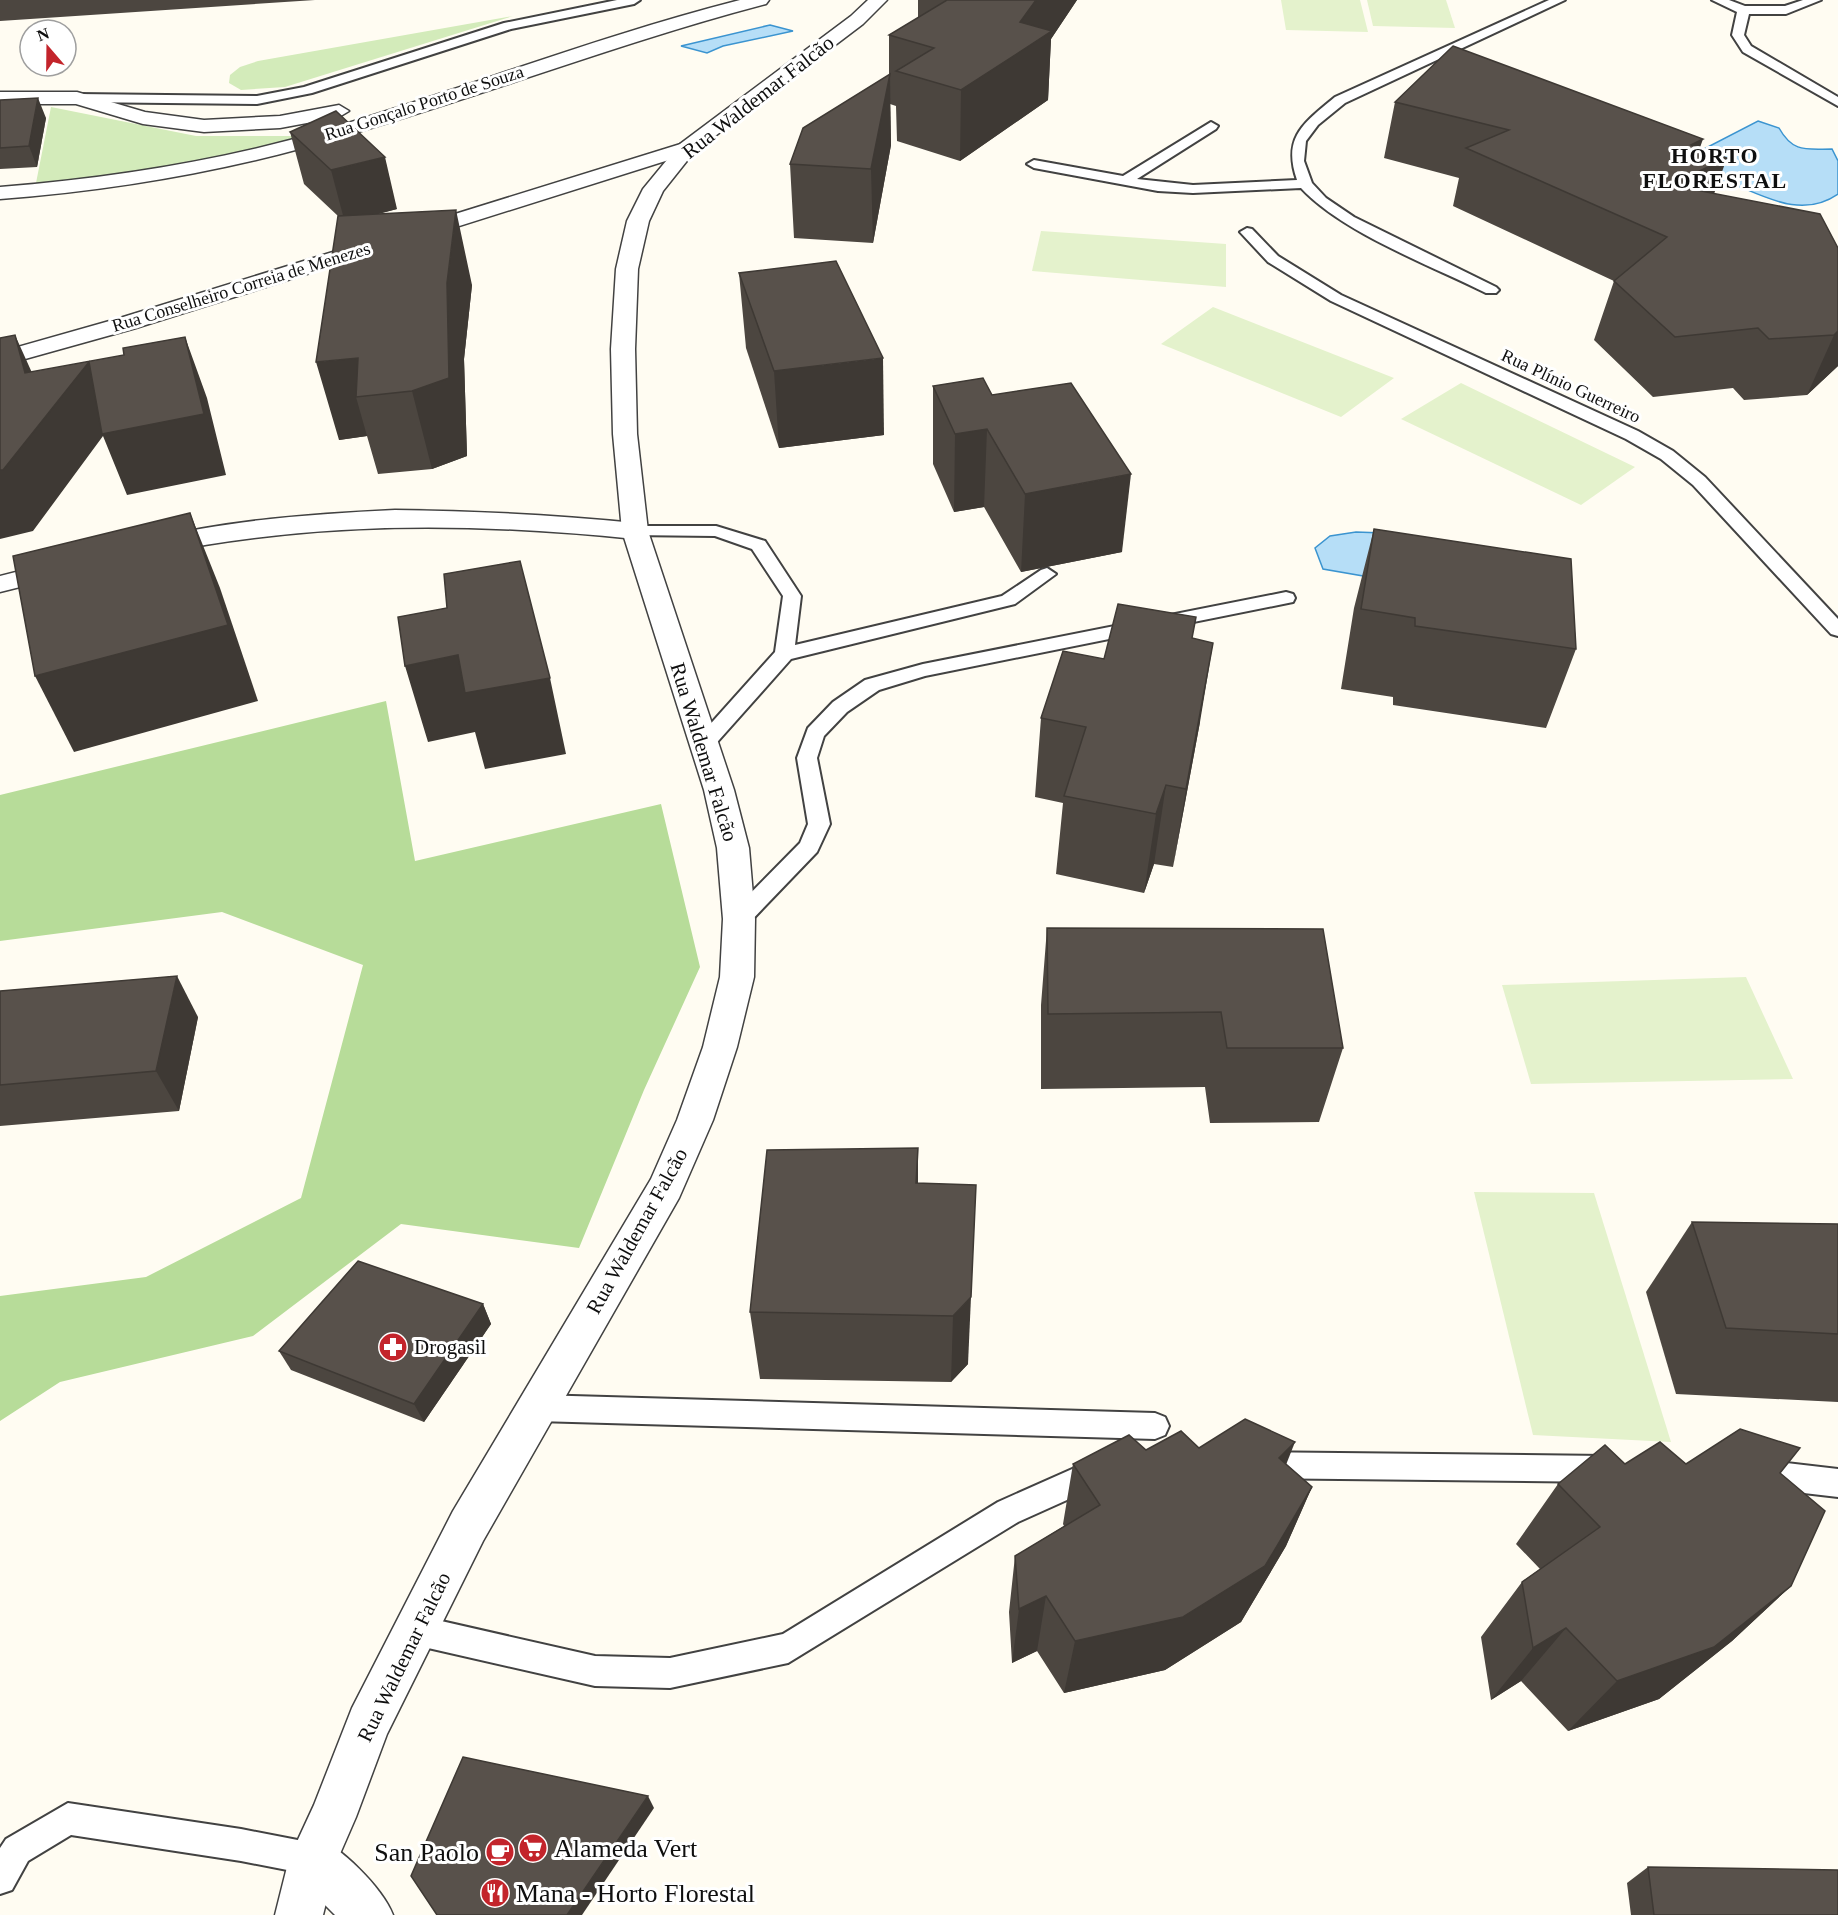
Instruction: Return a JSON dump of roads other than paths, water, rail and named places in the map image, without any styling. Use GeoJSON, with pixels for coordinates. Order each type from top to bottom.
{"type":"FeatureCollection","features":[{"type":"Feature","properties":{"kind":"street","name":"Rua Gonçalo Porto de Souza"},"geometry":{"type":"LineString","coordinates":[[0,193],[140,176],[297,144],[631,35],[760,0]]}},
{"type":"Feature","properties":{"kind":"street","name":"Rua Gonçalo Porto de Souza"},"geometry":{"type":"LineString","coordinates":[[736,6],[771,0]]}},
{"type":"Feature","properties":{"kind":"street","name":"Rua Waldemar Falcão"},"geometry":{"type":"LineString","coordinates":[[299,1915],[312,1859],[333,1817],[368,1725],[414,1630],[468,1526],[666,1187],[695,1120],[720,1047],[737,977],[739,919],[734,848],[704,744],[635,531],[625,434],[623,349],[627,269],[638,221],[653,189],[687,148],[867,2]]}},
{"type":"Feature","properties":{"kind":"street"},"geometry":{"type":"LineString","coordinates":[[593,27],[642,4]]}},
{"type":"Feature","properties":{"kind":"street"},"geometry":{"type":"LineString","coordinates":[[0,98],[77,98],[143,118],[204,126],[280,122],[323,116],[377,100]]}},
{"type":"Feature","properties":{"kind":"street","name":"Rua Conselheiro Correia de Menezes"},"geometry":{"type":"LineString","coordinates":[[0,359],[139,319],[687,148]]}},
{"type":"Feature","properties":{"kind":"street"},"geometry":{"type":"LineString","coordinates":[[135,551],[262,528],[398,518],[509,520],[635,531]]}},
{"type":"Feature","properties":{"kind":"street"},"geometry":{"type":"LineString","coordinates":[[0,584],[78,565]]}},
{"type":"Feature","properties":{"kind":"street"},"geometry":{"type":"LineString","coordinates":[[312,1859],[369,1915]]}},
{"type":"Feature","properties":{"kind":"lane"},"geometry":{"type":"LineString","coordinates":[[1491,290],[1349,220],[1321,201],[1305,184],[1297,162],[1299,141],[1313,122],[1340,100],[1377,81],[1559,0]]}},
{"type":"Feature","properties":{"kind":"lane"},"geometry":{"type":"LineString","coordinates":[[1718,0],[1744,10],[1786,10],[1815,0]]}},
{"type":"Feature","properties":{"kind":"lane"},"geometry":{"type":"LineString","coordinates":[[77,98],[274,98],[307,90],[508,26],[642,4]]}},
{"type":"Feature","properties":{"kind":"lane"},"geometry":{"type":"LineString","coordinates":[[1744,10],[1736,30],[1737,39],[1747,49],[1838,102]]}},
{"type":"Feature","properties":{"kind":"lane"},"geometry":{"type":"LineString","coordinates":[[1123,182],[1211,126]]}},
{"type":"Feature","properties":{"kind":"lane"},"geometry":{"type":"LineString","coordinates":[[1034,164],[1123,182],[1193,189],[1305,184]]}},
{"type":"Feature","properties":{"kind":"lane","name":"Rua Plínio Guerreiro"},"geometry":{"type":"LineString","coordinates":[[1247,232],[1273,259],[1336,298],[1632,435],[1667,455],[1699,481],[1838,630]]}},
{"type":"Feature","properties":{"kind":"lane"},"geometry":{"type":"LineString","coordinates":[[635,531],[716,531],[759,545],[792,596],[784,654],[704,744]]}},
{"type":"Feature","properties":{"kind":"lane"},"geometry":{"type":"LineString","coordinates":[[784,654],[1008,600],[1047,574]]}},
{"type":"Feature","properties":{"kind":"lane"},"geometry":{"type":"LineString","coordinates":[[739,919],[809,847],[819,824],[807,758],[815,733],[840,707],[872,685],[923,670],[1286,598]]}},
{"type":"Feature","properties":{"kind":"lane"},"geometry":{"type":"LineString","coordinates":[[537,1408],[1155,1426]]}},
{"type":"Feature","properties":{"kind":"lane"},"geometry":{"type":"LineString","coordinates":[[1232,1464],[1628,1469]]}},
{"type":"Feature","properties":{"kind":"lane"},"geometry":{"type":"LineString","coordinates":[[414,1630],[594,1671],[670,1673],[788,1648],[1008,1512],[1095,1473],[1126,1468]]}},
{"type":"Feature","properties":{"kind":"lane"},"geometry":{"type":"LineString","coordinates":[[1722,1470],[1838,1483]]}},
{"type":"Feature","properties":{"kind":"lane"},"geometry":{"type":"LineString","coordinates":[[0,1878],[17,1850],[68,1819],[241,1845],[312,1859]]}},
{"type":"Feature","properties":{"kind":"water"},"geometry":{"type":"Polygon","coordinates":[[[770,25],[793,31],[723,46],[707,53],[681,46],[770,25]]]}},
{"type":"Feature","properties":{"kind":"water"},"geometry":{"type":"Polygon","coordinates":[[[1758,121],[1779,128],[1795,146],[1807,149],[1832,149],[1838,161],[1838,194],[1811,205],[1784,203],[1731,183],[1722,188],[1671,166],[1758,121]]]}},
{"type":"Feature","properties":{"kind":"water"},"geometry":{"type":"Polygon","coordinates":[[[1356,532],[1383,533],[1398,582],[1323,569],[1315,548],[1330,536],[1356,532]]]}},
{"type":"Feature","properties":{"kind":"place","name":"Drogasil"},"geometry":{"type":"Point","coordinates":[393,1347]}},
{"type":"Feature","properties":{"kind":"place","name":"Alameda Vert"},"geometry":{"type":"Point","coordinates":[533,1848]}},
{"type":"Feature","properties":{"kind":"place","name":"San Paolo"},"geometry":{"type":"Point","coordinates":[500,1852]}},
{"type":"Feature","properties":{"kind":"place","name":"Mana - Horto Florestal"},"geometry":{"type":"Point","coordinates":[495,1893]}},
{"type":"Feature","properties":{"kind":"district","name":"HORTO FLORESTAL"},"geometry":{"type":"Point","coordinates":[1715,168]}}]}
